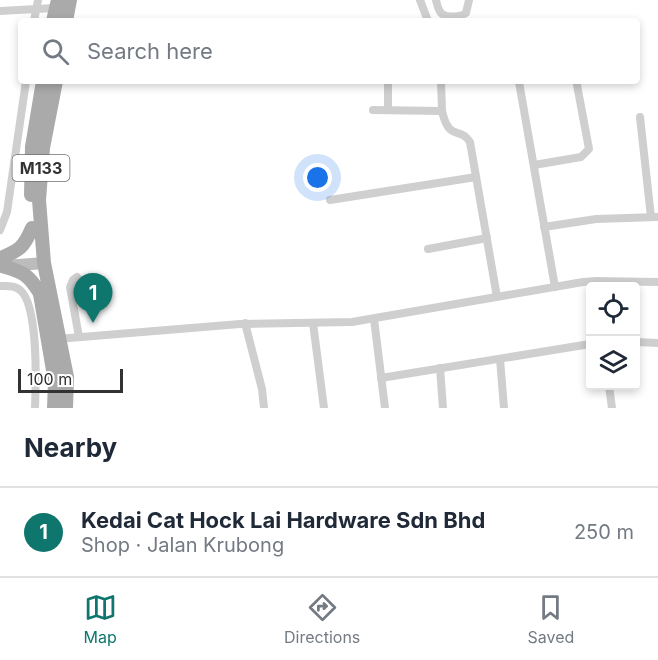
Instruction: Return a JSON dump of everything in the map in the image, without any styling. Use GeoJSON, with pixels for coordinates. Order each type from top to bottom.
{"type":"FeatureCollection","features":[{"type":"Feature","properties":{"kind":"main road"},"geometry":{"type":"LineString","coordinates":[[67,18],[70,0]]}},
{"type":"Feature","properties":{"kind":"main road","name":"M133"},"geometry":{"type":"LineString","coordinates":[[43,84],[30,174],[32,228],[53,340],[54,408]]}},
{"type":"Feature","properties":{"kind":"main road","name":"M133"},"geometry":{"type":"LineString","coordinates":[[55,84],[40,177],[40,295],[66,377],[66,408]]}},
{"type":"Feature","properties":{"kind":"main road"},"geometry":{"type":"LineString","coordinates":[[1,262],[21,249],[32,228]]}},
{"type":"Feature","properties":{"kind":"main road"},"geometry":{"type":"LineString","coordinates":[[1,262],[28,277],[40,295]]}},
{"type":"Feature","properties":{"kind":"street"},"geometry":{"type":"LineString","coordinates":[[34,18],[38,0]]}},
{"type":"Feature","properties":{"kind":"street"},"geometry":{"type":"LineString","coordinates":[[420,0],[427,18]]}},
{"type":"Feature","properties":{"kind":"street"},"geometry":{"type":"LineString","coordinates":[[436,0],[444,15],[460,17],[466,14],[469,0]]}},
{"type":"Feature","properties":{"kind":"street"},"geometry":{"type":"LineString","coordinates":[[0,11],[55,10]]}},
{"type":"Feature","properties":{"kind":"street"},"geometry":{"type":"LineString","coordinates":[[0,230],[7,212],[26,84]]}},
{"type":"Feature","properties":{"kind":"street"},"geometry":{"type":"LineString","coordinates":[[388,84],[388,110]]}},
{"type":"Feature","properties":{"kind":"street"},"geometry":{"type":"LineString","coordinates":[[441,84],[441,111],[444,121],[450,131],[463,135],[470,142],[497,297]]}},
{"type":"Feature","properties":{"kind":"street"},"geometry":{"type":"LineString","coordinates":[[519,84],[555,287]]}},
{"type":"Feature","properties":{"kind":"street"},"geometry":{"type":"LineString","coordinates":[[534,165],[581,158],[589,149],[577,85]]}},
{"type":"Feature","properties":{"kind":"street"},"geometry":{"type":"LineString","coordinates":[[373,110],[441,111]]}},
{"type":"Feature","properties":{"kind":"street"},"geometry":{"type":"LineString","coordinates":[[544,227],[596,219],[655,217],[640,117]]}},
{"type":"Feature","properties":{"kind":"street"},"geometry":{"type":"LineString","coordinates":[[330,200],[476,177]]}},
{"type":"Feature","properties":{"kind":"street"},"geometry":{"type":"LineString","coordinates":[[428,249],[487,238]]}},
{"type":"Feature","properties":{"kind":"street"},"geometry":{"type":"LineString","coordinates":[[1,262],[39,260]]}},
{"type":"Feature","properties":{"kind":"street"},"geometry":{"type":"LineString","coordinates":[[77,277],[70,287],[80,337]]}},
{"type":"Feature","properties":{"kind":"street"},"geometry":{"type":"LineString","coordinates":[[53,340],[245,323],[352,322],[596,281],[658,282]]}},
{"type":"Feature","properties":{"kind":"street"},"geometry":{"type":"LineString","coordinates":[[0,286],[11,285],[19,289],[28,304],[36,347],[35,408]]}},
{"type":"Feature","properties":{"kind":"street"},"geometry":{"type":"LineString","coordinates":[[374,319],[385,408]]}},
{"type":"Feature","properties":{"kind":"street"},"geometry":{"type":"LineString","coordinates":[[245,323],[262,389],[264,408]]}},
{"type":"Feature","properties":{"kind":"street"},"geometry":{"type":"LineString","coordinates":[[313,323],[324,408]]}},
{"type":"Feature","properties":{"kind":"street"},"geometry":{"type":"LineString","coordinates":[[640,342],[658,343]]}},
{"type":"Feature","properties":{"kind":"street"},"geometry":{"type":"LineString","coordinates":[[381,378],[586,345]]}},
{"type":"Feature","properties":{"kind":"street"},"geometry":{"type":"LineString","coordinates":[[500,359],[504,408]]}},
{"type":"Feature","properties":{"kind":"street"},"geometry":{"type":"LineString","coordinates":[[440,368],[443,408]]}},
{"type":"Feature","properties":{"kind":"street"},"geometry":{"type":"LineString","coordinates":[[610,390],[612,408]]}},
{"type":"Feature","properties":{"kind":"place","name":"Kedai Cat Hock Lai Hardware Sdn Bhd"},"geometry":{"type":"Point","coordinates":[93,323]}}]}
